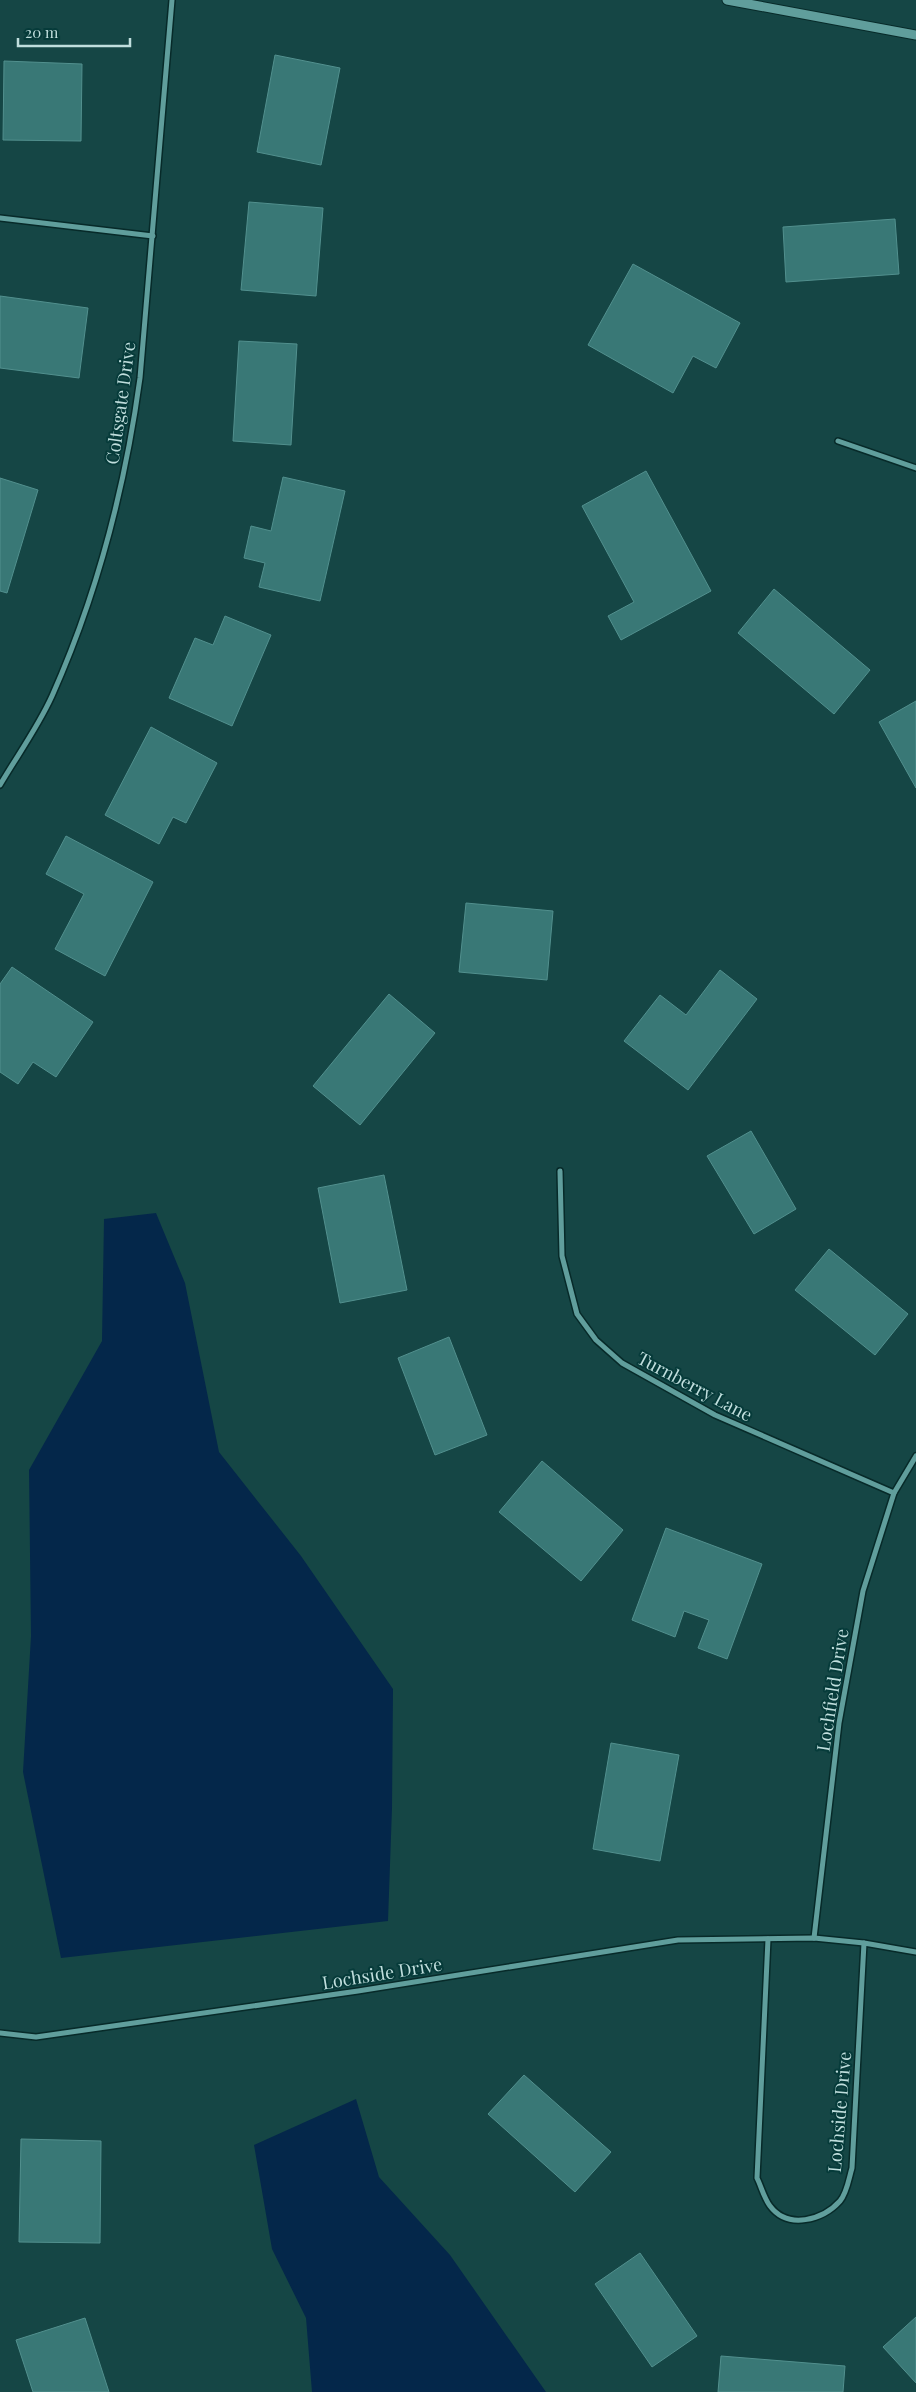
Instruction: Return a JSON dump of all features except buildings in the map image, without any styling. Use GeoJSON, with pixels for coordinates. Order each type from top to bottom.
{"type":"FeatureCollection","features":[{"type":"Feature","properties":{"kind":"street","name":"Coltsgate Drive"},"geometry":{"type":"LineString","coordinates":[[0,785],[51,698],[94,589],[116,512],[138,396],[172,0]]}},
{"type":"Feature","properties":{"kind":"street"},"geometry":{"type":"LineString","coordinates":[[727,0],[916,35]]}},
{"type":"Feature","properties":{"kind":"street"},"geometry":{"type":"LineString","coordinates":[[0,218],[153,236]]}},
{"type":"Feature","properties":{"kind":"street"},"geometry":{"type":"LineString","coordinates":[[838,441],[916,468]]}},
{"type":"Feature","properties":{"kind":"street","name":"Turnberry Lane"},"geometry":{"type":"LineString","coordinates":[[560,1171],[562,1256],[577,1314],[596,1340],[622,1363],[715,1415],[894,1493]]}},
{"type":"Feature","properties":{"kind":"street","name":"Lochfield Drive"},"geometry":{"type":"LineString","coordinates":[[814,1938],[839,1723],[863,1591],[894,1493],[916,1456]]}},
{"type":"Feature","properties":{"kind":"street","name":"Lochside Drive"},"geometry":{"type":"LineString","coordinates":[[0,2033],[36,2037],[358,1991],[678,1940],[814,1938],[864,1943],[916,1952]]}},
{"type":"Feature","properties":{"kind":"street","name":"Lochside Drive"},"geometry":{"type":"LineString","coordinates":[[768,1939],[757,2178],[770,2206],[785,2218],[808,2220],[825,2214],[842,2200],[852,2168],[864,1943]]}},
{"type":"Feature","properties":{"kind":"water"},"geometry":{"type":"Polygon","coordinates":[[[156,1213],[185,1283],[219,1452],[301,1556],[393,1689],[392,1808],[388,1921],[61,1958],[23,1772],[31,1636],[29,1470],[102,1341],[104,1219],[156,1213]]]}},
{"type":"Feature","properties":{"kind":"water"},"geometry":{"type":"Polygon","coordinates":[[[356,2099],[379,2177],[450,2255],[546,2392],[312,2392],[306,2318],[272,2249],[254,2145],[356,2099]]]}}]}
